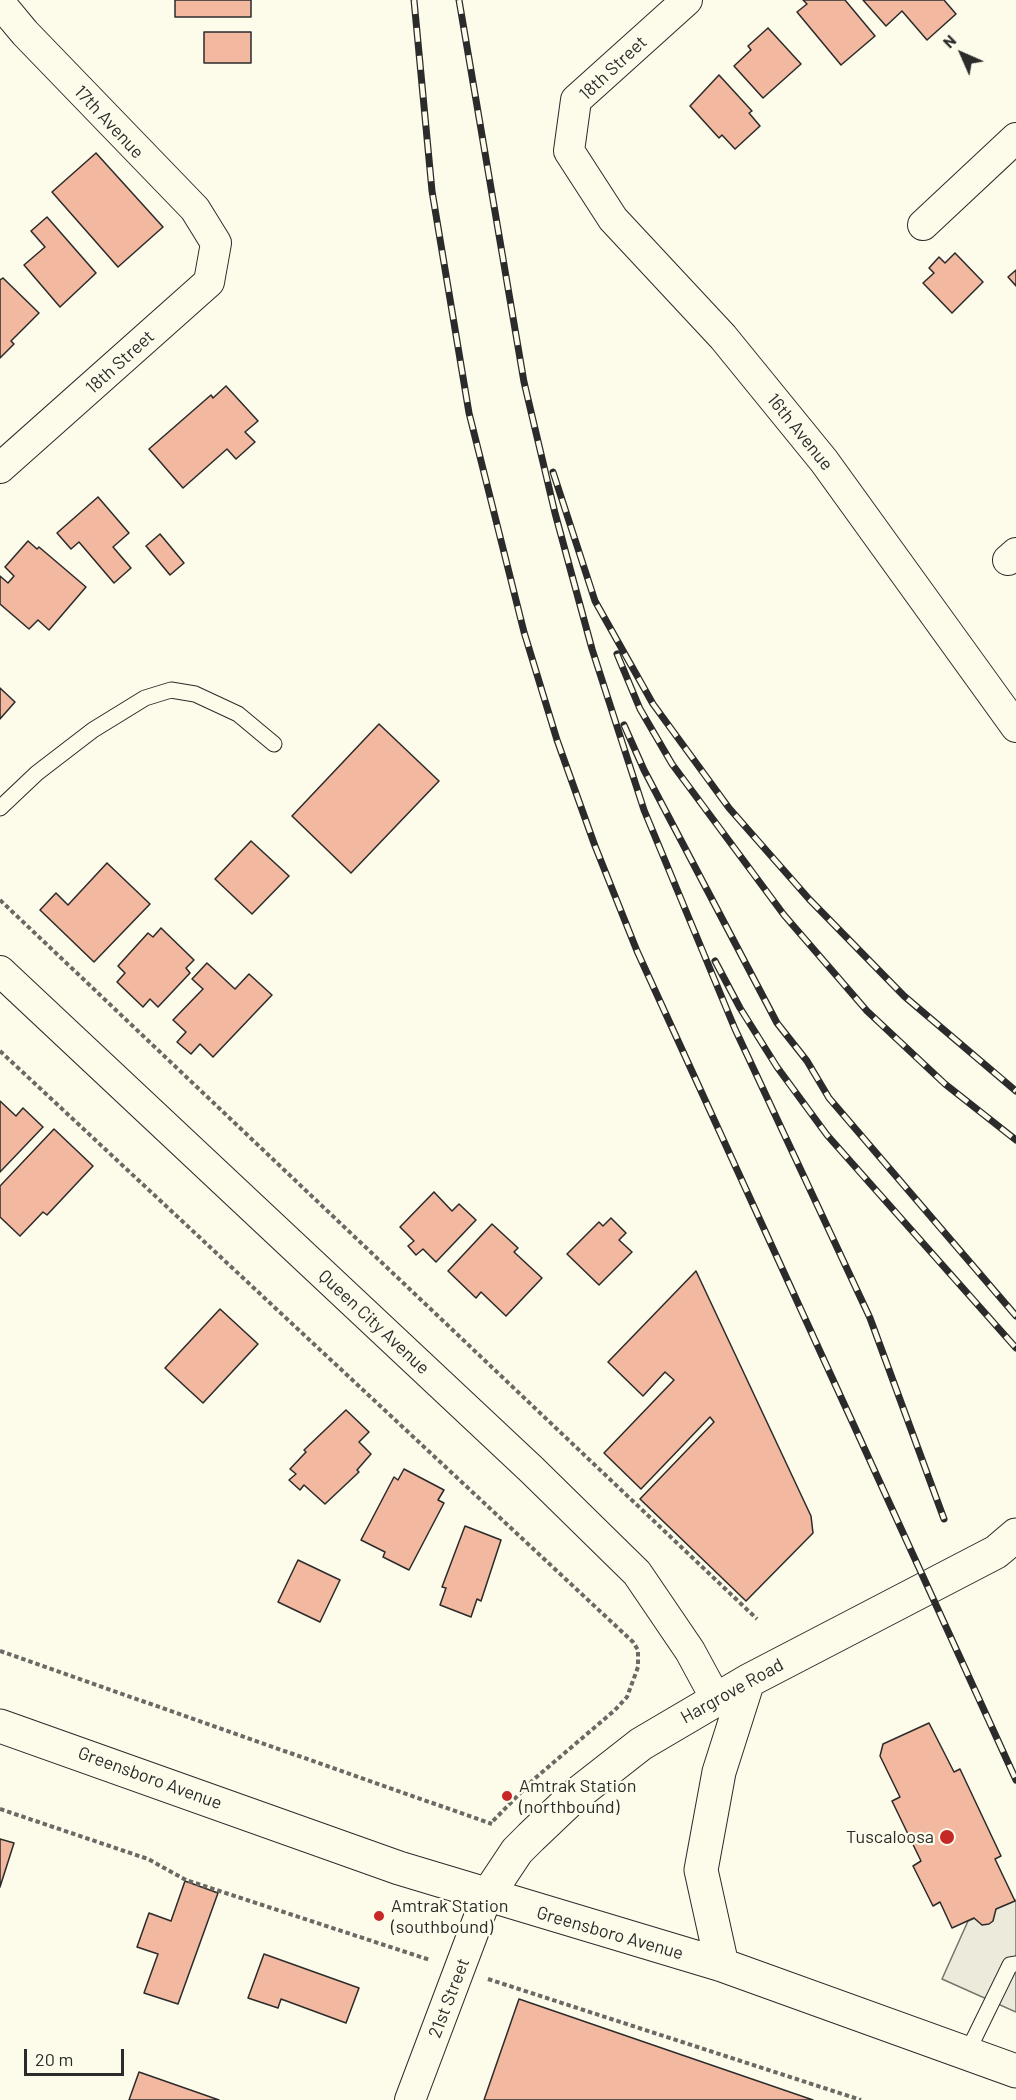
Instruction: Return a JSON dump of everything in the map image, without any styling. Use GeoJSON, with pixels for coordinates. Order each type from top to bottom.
{"type":"FeatureCollection","features":[{"type":"Feature","properties":{"kind":"main road","name":"Hargrove Road"},"geometry":{"type":"LineString","coordinates":[[487,1896],[517,1851],[531,1837],[572,1798],[641,1744],[748,1681],[996,1552],[1016,1535]]}},
{"type":"Feature","properties":{"kind":"main road"},"geometry":{"type":"LineString","coordinates":[[722,1965],[701,1870],[719,1772],[748,1681]]}},
{"type":"Feature","properties":{"kind":"main road","name":"Greensboro Avenue"},"geometry":{"type":"LineString","coordinates":[[0,1726],[399,1868],[722,1965],[1016,2071]]}},
{"type":"Feature","properties":{"kind":"street","name":"18th Street"},"geometry":{"type":"LineString","coordinates":[[568,151],[576,100],[687,0]]}},
{"type":"Feature","properties":{"kind":"street","name":"17th Avenue"},"geometry":{"type":"LineString","coordinates":[[0,3],[25,33],[195,210],[216,243]]}},
{"type":"Feature","properties":{"kind":"street"},"geometry":{"type":"LineString","coordinates":[[923,225],[1016,138]]}},
{"type":"Feature","properties":{"kind":"street","name":"16th Avenue"},"geometry":{"type":"LineString","coordinates":[[568,151],[613,219],[723,337],[824,461],[1016,727]]}},
{"type":"Feature","properties":{"kind":"street","name":"18th Street"},"geometry":{"type":"LineString","coordinates":[[0,468],[209,282],[216,243]]}},
{"type":"Feature","properties":{"kind":"street","name":"Queen City Avenue"},"geometry":{"type":"LineString","coordinates":[[0,971],[532,1470],[637,1573],[690,1651],[716,1699]]}},
{"type":"Feature","properties":{"kind":"street","name":"21st Street"},"geometry":{"type":"LineString","coordinates":[[410,2100],[487,1896]]}},
{"type":"Feature","properties":{"kind":"lane"},"geometry":{"type":"LineString","coordinates":[[0,808],[37,773],[93,730],[145,698],[171,690],[195,694],[238,714],[274,744]]}},
{"type":"Feature","properties":{"kind":"lane"},"geometry":{"type":"LineString","coordinates":[[967,2053],[1010,1965],[1016,1964]]}},
{"type":"Feature","properties":{"kind":"path"},"geometry":{"type":"LineString","coordinates":[[0,900],[758,1619]]}},
{"type":"Feature","properties":{"kind":"path"},"geometry":{"type":"LineString","coordinates":[[0,1052],[633,1642],[638,1650],[638,1667],[627,1697],[615,1710],[533,1780],[491,1823]]}},
{"type":"Feature","properties":{"kind":"path"},"geometry":{"type":"LineString","coordinates":[[0,1651],[531,1837]]}},
{"type":"Feature","properties":{"kind":"shaded area"},"geometry":{"type":"Polygon","coordinates":[[[1016,1900],[1016,2012],[942,1979],[968,1921],[1016,1900]]]}},
{"type":"Feature","properties":{"kind":"building"},"geometry":{"type":"Polygon","coordinates":[[[175,0],[251,0],[251,17],[175,17],[175,0]]]}},
{"type":"Feature","properties":{"kind":"building"},"geometry":{"type":"Polygon","coordinates":[[[803,0],[845,0],[875,36],[841,65],[797,12],[807,4],[803,0]]]}},
{"type":"Feature","properties":{"kind":"building"},"geometry":{"type":"Polygon","coordinates":[[[863,0],[944,0],[956,14],[927,40],[902,11],[886,26],[863,0]]]}},
{"type":"Feature","properties":{"kind":"building"},"geometry":{"type":"Polygon","coordinates":[[[768,28],[801,64],[763,98],[734,66],[751,50],[748,46],[768,28]]]}},
{"type":"Feature","properties":{"kind":"building"},"geometry":{"type":"Polygon","coordinates":[[[204,32],[251,32],[251,63],[204,63],[204,32]]]}},
{"type":"Feature","properties":{"kind":"building"},"geometry":{"type":"Polygon","coordinates":[[[719,75],[752,111],[749,113],[760,126],[735,149],[722,135],[719,138],[690,106],[719,75]]]}},
{"type":"Feature","properties":{"kind":"building"},"geometry":{"type":"Polygon","coordinates":[[[96,153],[163,227],[118,267],[52,192],[96,153]]]}},
{"type":"Feature","properties":{"kind":"building"},"geometry":{"type":"Polygon","coordinates":[[[47,217],[96,273],[60,307],[24,265],[45,247],[31,231],[47,217]]]}},
{"type":"Feature","properties":{"kind":"building"},"geometry":{"type":"Polygon","coordinates":[[[955,253],[983,282],[952,313],[923,283],[934,273],[929,268],[939,257],[945,263],[955,253]]]}},
{"type":"Feature","properties":{"kind":"building"},"geometry":{"type":"Polygon","coordinates":[[[1016,270],[1016,286],[1008,277],[1016,270]]]}},
{"type":"Feature","properties":{"kind":"building"},"geometry":{"type":"Polygon","coordinates":[[[3,278],[39,313],[11,341],[14,344],[0,358],[0,280],[3,278]]]}},
{"type":"Feature","properties":{"kind":"building"},"geometry":{"type":"Polygon","coordinates":[[[226,386],[258,421],[245,432],[255,442],[236,459],[227,449],[183,488],[149,449],[211,395],[213,398],[226,386]]]}},
{"type":"Feature","properties":{"kind":"building"},"geometry":{"type":"Polygon","coordinates":[[[98,497],[129,533],[113,547],[131,568],[114,583],[79,542],[71,549],[57,533],[98,497]]]}},
{"type":"Feature","properties":{"kind":"building"},"geometry":{"type":"Polygon","coordinates":[[[160,534],[184,563],[170,575],[146,546],[160,534]]]}},
{"type":"Feature","properties":{"kind":"building"},"geometry":{"type":"Polygon","coordinates":[[[28,541],[37,549],[39,547],[86,587],[49,630],[38,620],[29,629],[0,604],[0,576],[8,583],[14,576],[5,567],[28,541]]]}},
{"type":"Feature","properties":{"kind":"building"},"geometry":{"type":"Polygon","coordinates":[[[0,688],[15,702],[0,719],[0,688]]]}},
{"type":"Feature","properties":{"kind":"building"},"geometry":{"type":"Polygon","coordinates":[[[379,724],[439,781],[351,873],[292,816],[379,724]]]}},
{"type":"Feature","properties":{"kind":"building"},"geometry":{"type":"Polygon","coordinates":[[[251,841],[289,876],[252,914],[215,879],[251,841]]]}},
{"type":"Feature","properties":{"kind":"building"},"geometry":{"type":"Polygon","coordinates":[[[107,863],[150,904],[94,962],[40,910],[56,893],[68,905],[107,863]]]}},
{"type":"Feature","properties":{"kind":"building"},"geometry":{"type":"Polygon","coordinates":[[[161,928],[194,960],[186,968],[190,973],[158,1007],[150,999],[143,1007],[117,982],[125,973],[118,966],[148,933],[153,937],[161,928]]]}},
{"type":"Feature","properties":{"kind":"building"},"geometry":{"type":"Polygon","coordinates":[[[207,963],[235,989],[249,974],[272,995],[213,1057],[200,1044],[191,1054],[177,1042],[186,1032],[173,1020],[203,989],[192,979],[207,963]]]}},
{"type":"Feature","properties":{"kind":"building"},"geometry":{"type":"Polygon","coordinates":[[[0,1101],[16,1116],[23,1108],[43,1127],[0,1172],[0,1101]]]}},
{"type":"Feature","properties":{"kind":"building"},"geometry":{"type":"Polygon","coordinates":[[[54,1129],[93,1166],[47,1215],[43,1212],[20,1236],[0,1217],[0,1186],[54,1129]]]}},
{"type":"Feature","properties":{"kind":"building"},"geometry":{"type":"Polygon","coordinates":[[[434,1192],[452,1211],[459,1204],[476,1220],[436,1262],[423,1249],[416,1255],[408,1246],[414,1241],[400,1227],[434,1192]]]}},
{"type":"Feature","properties":{"kind":"building"},"geometry":{"type":"Polygon","coordinates":[[[611,1218],[626,1233],[619,1240],[632,1252],[599,1285],[567,1254],[599,1222],[603,1226],[611,1218]]]}},
{"type":"Feature","properties":{"kind":"building"},"geometry":{"type":"Polygon","coordinates":[[[492,1224],[518,1248],[514,1252],[542,1278],[506,1316],[481,1292],[476,1298],[448,1271],[492,1224]]]}},
{"type":"Feature","properties":{"kind":"building"},"geometry":{"type":"Polygon","coordinates":[[[696,1271],[811,1516],[813,1533],[746,1601],[640,1499],[714,1422],[710,1417],[641,1489],[604,1453],[674,1380],[665,1372],[643,1396],[608,1362],[696,1271]]]}},
{"type":"Feature","properties":{"kind":"building"},"geometry":{"type":"Polygon","coordinates":[[[220,1309],[258,1344],[203,1403],[165,1368],[220,1309]]]}},
{"type":"Feature","properties":{"kind":"building"},"geometry":{"type":"Polygon","coordinates":[[[346,1410],[369,1432],[359,1442],[371,1454],[357,1470],[359,1472],[325,1504],[304,1485],[300,1490],[289,1480],[296,1474],[290,1469],[306,1452],[304,1450],[346,1410]]]}},
{"type":"Feature","properties":{"kind":"building"},"geometry":{"type":"Polygon","coordinates":[[[404,1469],[444,1490],[438,1500],[444,1503],[409,1570],[383,1557],[385,1552],[361,1540],[394,1477],[398,1480],[404,1469]]]}},
{"type":"Feature","properties":{"kind":"building"},"geometry":{"type":"Polygon","coordinates":[[[465,1526],[501,1540],[481,1601],[477,1599],[471,1617],[440,1605],[446,1588],[442,1587],[465,1526]]]}},
{"type":"Feature","properties":{"kind":"building"},"geometry":{"type":"Polygon","coordinates":[[[298,1560],[340,1580],[320,1622],[278,1602],[298,1560]]]}},
{"type":"Feature","properties":{"kind":"building"},"geometry":{"type":"Polygon","coordinates":[[[929,1723],[954,1772],[960,1769],[1001,1856],[995,1859],[1015,1901],[996,1909],[993,1921],[989,1924],[982,1925],[974,1918],[952,1928],[940,1902],[933,1906],[913,1866],[921,1861],[892,1801],[900,1797],[880,1756],[883,1744],[929,1723]]]}},
{"type":"Feature","properties":{"kind":"building"},"geometry":{"type":"Polygon","coordinates":[[[0,1839],[14,1843],[0,1887],[0,1839]]]}},
{"type":"Feature","properties":{"kind":"building"},"geometry":{"type":"Polygon","coordinates":[[[185,1881],[218,1893],[178,2004],[144,1993],[158,1954],[137,1947],[149,1913],[171,1921],[185,1881]]]}},
{"type":"Feature","properties":{"kind":"building"},"geometry":{"type":"Polygon","coordinates":[[[264,1954],[359,1988],[346,2023],[281,1999],[278,2008],[248,1998],[264,1954]]]}},
{"type":"Feature","properties":{"kind":"building"},"geometry":{"type":"Polygon","coordinates":[[[519,1999],[813,2100],[484,2100],[519,1999]]]}},
{"type":"Feature","properties":{"kind":"building"},"geometry":{"type":"Polygon","coordinates":[[[139,2072],[219,2100],[129,2100],[139,2072]]]}},
{"type":"Feature","properties":{"kind":"railway"},"geometry":{"type":"LineString","coordinates":[[414,0],[432,191],[469,413],[524,632],[557,740],[595,846],[637,951],[1016,1780]]}},
{"type":"Feature","properties":{"kind":"railway"},"geometry":{"type":"LineString","coordinates":[[459,0],[524,382],[555,513],[592,649],[644,810],[735,1029],[870,1318],[944,1519]]}},
{"type":"Feature","properties":{"kind":"railway"},"geometry":{"type":"LineString","coordinates":[[553,472],[595,601],[653,704],[729,808],[809,899],[904,996],[1016,1091]]}},
{"type":"Feature","properties":{"kind":"railway"},"geometry":{"type":"LineString","coordinates":[[617,654],[640,709],[672,764],[784,915],[867,1011],[945,1084],[1016,1140]]}},
{"type":"Feature","properties":{"kind":"railway"},"geometry":{"type":"LineString","coordinates":[[624,725],[644,770],[777,1023],[807,1061],[829,1098],[1016,1316]]}},
{"type":"Feature","properties":{"kind":"railway"},"geometry":{"type":"LineString","coordinates":[[715,961],[740,1008],[777,1067],[827,1135],[1016,1348]]}},
{"type":"Feature","properties":{"kind":"place","name":"Amtrak Station (northbound)"},"geometry":{"type":"Point","coordinates":[507,1796]}},
{"type":"Feature","properties":{"kind":"place","name":"Tuscaloosa"},"geometry":{"type":"Point","coordinates":[947,1837]}},
{"type":"Feature","properties":{"kind":"place","name":"Amtrak Station (southbound)"},"geometry":{"type":"Point","coordinates":[379,1916]}}]}
